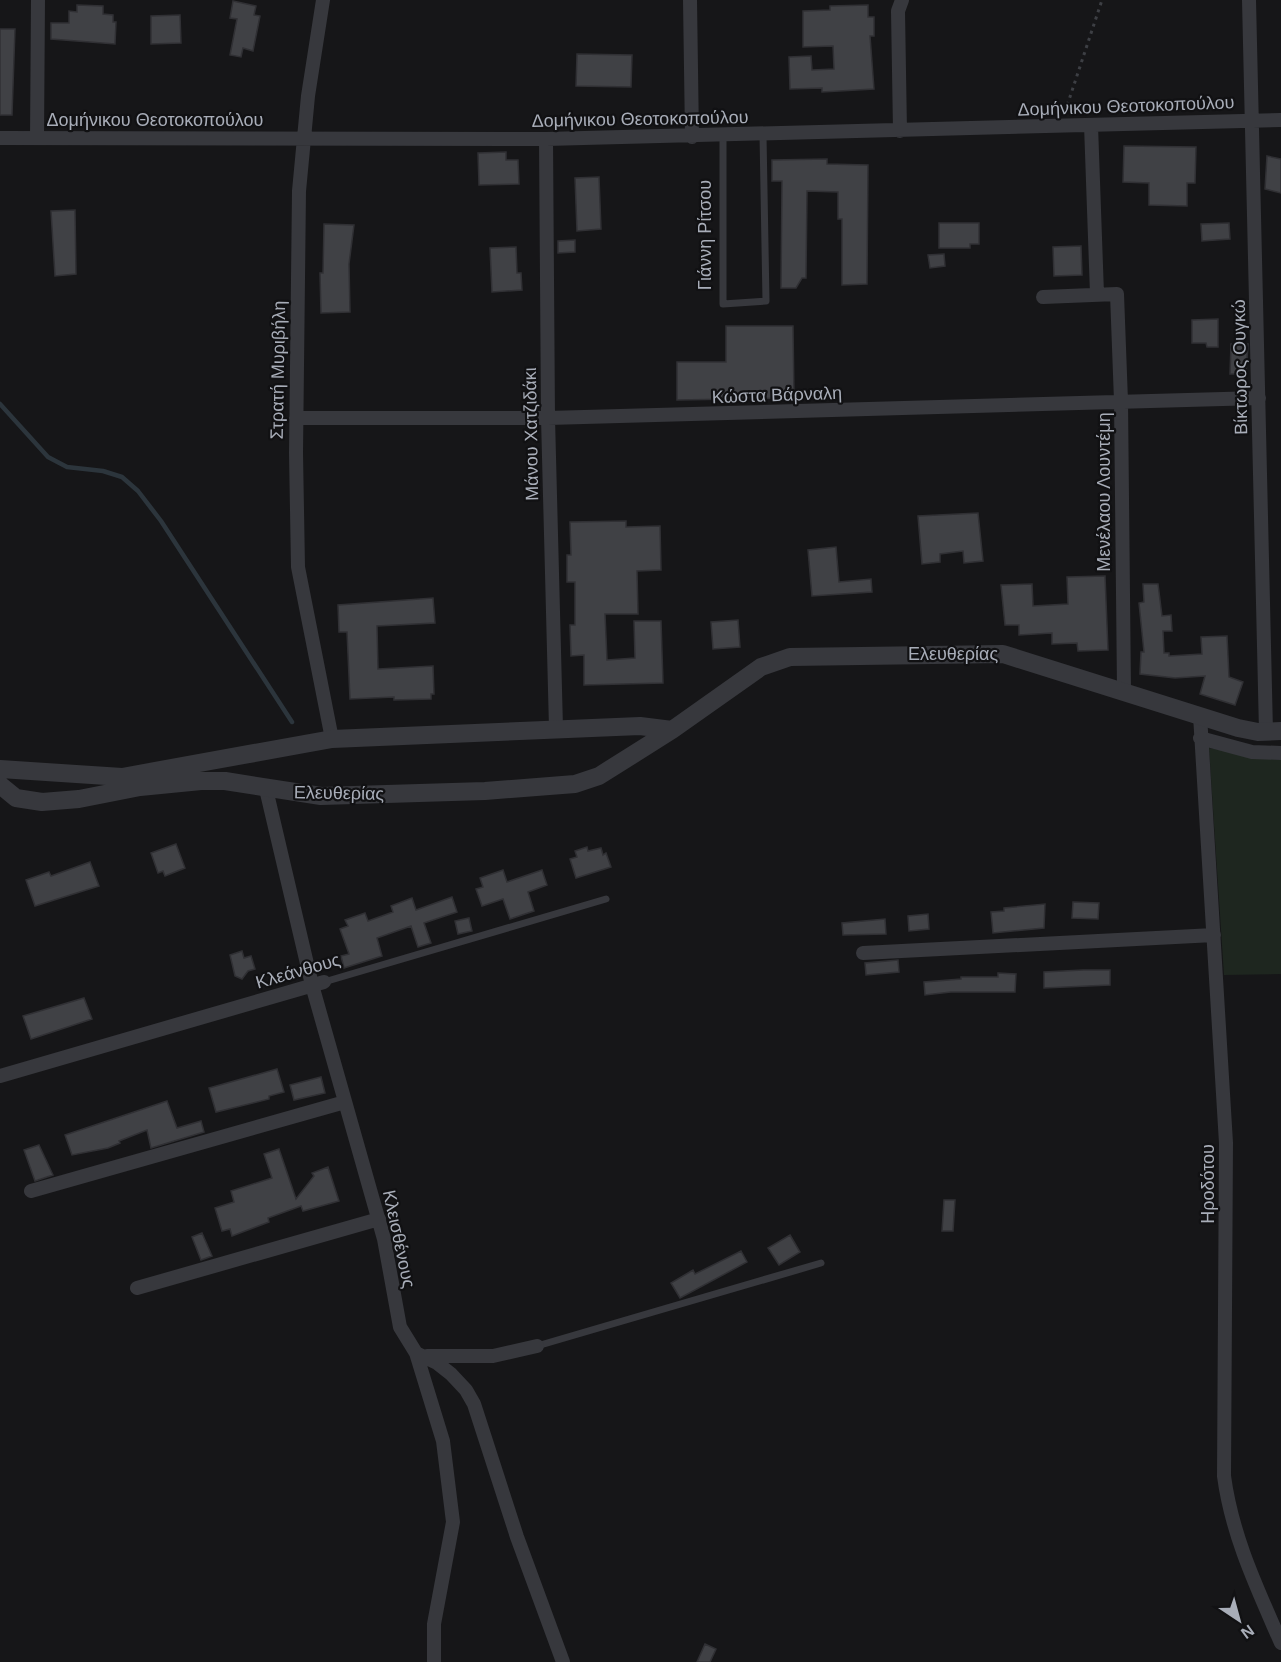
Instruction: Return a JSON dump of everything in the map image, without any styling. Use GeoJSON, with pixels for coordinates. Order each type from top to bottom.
{"type":"FeatureCollection","features":[{"type":"Feature","properties":{"kind":"street"},"geometry":{"type":"LineString","coordinates":[[37,138],[38,0]]}},
{"type":"Feature","properties":{"kind":"street","name":"Στρατή Μυριβήλη"},"geometry":{"type":"LineString","coordinates":[[323,0],[303,138],[298,233],[296,418],[298,567],[332,739]]}},
{"type":"Feature","properties":{"kind":"street"},"geometry":{"type":"LineString","coordinates":[[690,0],[692,136]]}},
{"type":"Feature","properties":{"kind":"street"},"geometry":{"type":"LineString","coordinates":[[900,131],[898,11],[902,0]]}},
{"type":"Feature","properties":{"kind":"street","name":"Βίκτωρος Ουγκώ"},"geometry":{"type":"LineString","coordinates":[[1249,0],[1254,120],[1259,398],[1274,732]]}},
{"type":"Feature","properties":{"kind":"street","name":"Δομήνικου Θεοτοκοπούλου"},"geometry":{"type":"LineString","coordinates":[[0,138],[546,139],[1281,120]]}},
{"type":"Feature","properties":{"kind":"street"},"geometry":{"type":"LineString","coordinates":[[1043,297],[1097,294],[1090,125]]}},
{"type":"Feature","properties":{"kind":"street","name":"Μάνου Χατζιδάκι"},"geometry":{"type":"LineString","coordinates":[[546,139],[548,418],[556,728]]}},
{"type":"Feature","properties":{"kind":"street","name":"Μενέλαου Λουντέμη"},"geometry":{"type":"LineString","coordinates":[[1097,294],[1117,294],[1121,401],[1124,690]]}},
{"type":"Feature","properties":{"kind":"street","name":"Κώστα Βάρναλη"},"geometry":{"type":"LineString","coordinates":[[296,418],[548,418],[1259,398]]}},
{"type":"Feature","properties":{"kind":"street","name":"Ελευθερίας"},"geometry":{"type":"LineString","coordinates":[[0,785],[16,798],[42,802],[69,800],[140,787],[201,781],[232,782],[321,796],[485,791],[575,784],[599,776],[672,730],[761,668],[790,657],[995,652],[1124,690],[1238,728],[1274,732]]}},
{"type":"Feature","properties":{"kind":"street","name":"Ηροδότου"},"geometry":{"type":"LineString","coordinates":[[1200,715],[1226,1143],[1224,1476],[1228,1508],[1238,1541],[1281,1643]]}},
{"type":"Feature","properties":{"kind":"street"},"geometry":{"type":"LineString","coordinates":[[0,769],[130,776],[332,739],[556,728],[640,726],[672,730]]}},
{"type":"Feature","properties":{"kind":"street"},"geometry":{"type":"LineString","coordinates":[[1200,738],[1252,752],[1281,753]]}},
{"type":"Feature","properties":{"kind":"street","name":"Κλεισθένους"},"geometry":{"type":"LineString","coordinates":[[266,789],[318,983],[345,1102],[379,1219],[400,1327],[419,1355],[451,1374],[466,1390],[474,1404],[517,1537],[563,1662]]}},
{"type":"Feature","properties":{"kind":"street"},"geometry":{"type":"LineString","coordinates":[[863,953],[1214,934]]}},
{"type":"Feature","properties":{"kind":"street","name":"Κλεάνθους"},"geometry":{"type":"LineString","coordinates":[[0,1076],[318,983]]}},
{"type":"Feature","properties":{"kind":"street"},"geometry":{"type":"LineString","coordinates":[[31,1191],[345,1102]]}},
{"type":"Feature","properties":{"kind":"street"},"geometry":{"type":"LineString","coordinates":[[137,1288],[379,1219]]}},
{"type":"Feature","properties":{"kind":"street"},"geometry":{"type":"LineString","coordinates":[[434,1662],[434,1624],[453,1522],[443,1441],[419,1355],[494,1356],[537,1346]]}},
{"type":"Feature","properties":{"kind":"lane","name":"Γιάννη Ρίτσου"},"geometry":{"type":"LineString","coordinates":[[723,136],[723,304],[766,301],[763,135]]}},
{"type":"Feature","properties":{"kind":"lane","name":"Κλεάνθους"},"geometry":{"type":"LineString","coordinates":[[318,983],[606,899]]}},
{"type":"Feature","properties":{"kind":"lane"},"geometry":{"type":"LineString","coordinates":[[537,1346],[821,1263]]}},
{"type":"Feature","properties":{"kind":"path"},"geometry":{"type":"LineString","coordinates":[[1060,126],[1102,0]]}},
{"type":"Feature","properties":{"kind":"shaded area"},"geometry":{"type":"Polygon","coordinates":[[[1209,748],[1281,760],[1281,974],[1224,975],[1209,748]]]}},
{"type":"Feature","properties":{"kind":"building"},"geometry":{"type":"Polygon","coordinates":[[[233,1],[256,6],[254,15],[260,16],[253,51],[243,48],[241,57],[230,55],[237,19],[230,18],[233,1]]]}},
{"type":"Feature","properties":{"kind":"building"},"geometry":{"type":"Polygon","coordinates":[[[77,5],[103,6],[103,14],[113,15],[113,22],[116,22],[115,44],[51,39],[51,23],[69,23],[69,11],[77,12],[77,5]]]}},
{"type":"Feature","properties":{"kind":"building"},"geometry":{"type":"Polygon","coordinates":[[[868,5],[868,17],[874,17],[874,36],[870,36],[874,89],[822,92],[822,88],[790,89],[789,57],[811,56],[812,70],[834,69],[833,46],[803,47],[803,11],[830,10],[830,6],[868,5]]]}},
{"type":"Feature","properties":{"kind":"building"},"geometry":{"type":"Polygon","coordinates":[[[180,15],[181,43],[151,44],[151,16],[180,15]]]}},
{"type":"Feature","properties":{"kind":"building"},"geometry":{"type":"Polygon","coordinates":[[[0,29],[15,29],[12,115],[0,115],[0,29]]]}},
{"type":"Feature","properties":{"kind":"building"},"geometry":{"type":"Polygon","coordinates":[[[577,54],[632,55],[631,87],[576,86],[577,54]]]}},
{"type":"Feature","properties":{"kind":"building"},"geometry":{"type":"Polygon","coordinates":[[[1124,146],[1196,147],[1195,183],[1187,183],[1187,206],[1149,205],[1149,183],[1123,182],[1124,146]]]}},
{"type":"Feature","properties":{"kind":"building"},"geometry":{"type":"Polygon","coordinates":[[[506,152],[506,160],[518,160],[519,184],[479,185],[478,153],[506,152]]]}},
{"type":"Feature","properties":{"kind":"building"},"geometry":{"type":"Polygon","coordinates":[[[1267,156],[1281,159],[1281,193],[1265,189],[1267,156]]]}},
{"type":"Feature","properties":{"kind":"building"},"geometry":{"type":"Polygon","coordinates":[[[827,159],[827,164],[868,165],[867,284],[842,285],[842,219],[838,219],[838,192],[807,191],[806,278],[802,278],[796,288],[781,288],[782,181],[772,181],[772,160],[827,159]]]}},
{"type":"Feature","properties":{"kind":"building"},"geometry":{"type":"Polygon","coordinates":[[[599,177],[601,229],[577,231],[575,178],[599,177]]]}},
{"type":"Feature","properties":{"kind":"building"},"geometry":{"type":"Polygon","coordinates":[[[75,210],[76,274],[55,276],[51,211],[75,210]]]}},
{"type":"Feature","properties":{"kind":"building"},"geometry":{"type":"Polygon","coordinates":[[[939,223],[979,223],[979,244],[970,244],[970,248],[939,248],[939,223]]]}},
{"type":"Feature","properties":{"kind":"building"},"geometry":{"type":"Polygon","coordinates":[[[1229,223],[1230,239],[1202,241],[1201,224],[1229,223]]]}},
{"type":"Feature","properties":{"kind":"building"},"geometry":{"type":"Polygon","coordinates":[[[324,224],[354,225],[349,264],[350,312],[321,313],[320,273],[323,273],[324,224]]]}},
{"type":"Feature","properties":{"kind":"building"},"geometry":{"type":"Polygon","coordinates":[[[575,240],[575,252],[558,253],[558,241],[575,240]]]}},
{"type":"Feature","properties":{"kind":"building"},"geometry":{"type":"Polygon","coordinates":[[[1081,246],[1082,275],[1054,276],[1053,247],[1081,246]]]}},
{"type":"Feature","properties":{"kind":"building"},"geometry":{"type":"Polygon","coordinates":[[[516,247],[517,273],[521,273],[522,290],[492,292],[490,248],[516,247]]]}},
{"type":"Feature","properties":{"kind":"building"},"geometry":{"type":"Polygon","coordinates":[[[944,254],[945,266],[930,268],[928,255],[944,254]]]}},
{"type":"Feature","properties":{"kind":"building"},"geometry":{"type":"Polygon","coordinates":[[[1218,319],[1218,347],[1207,347],[1206,343],[1192,343],[1192,320],[1218,319]]]}},
{"type":"Feature","properties":{"kind":"building"},"geometry":{"type":"Polygon","coordinates":[[[726,326],[793,326],[794,398],[677,400],[677,362],[726,362],[726,326]]]}},
{"type":"Feature","properties":{"kind":"building"},"geometry":{"type":"Polygon","coordinates":[[[1231,344],[1248,344],[1246,374],[1230,374],[1231,344]]]}},
{"type":"Feature","properties":{"kind":"building"},"geometry":{"type":"Polygon","coordinates":[[[978,513],[983,561],[964,563],[963,551],[940,554],[940,562],[922,564],[918,516],[978,513]]]}},
{"type":"Feature","properties":{"kind":"building"},"geometry":{"type":"Polygon","coordinates":[[[626,521],[626,527],[660,526],[661,570],[637,571],[638,614],[605,614],[607,660],[635,658],[634,621],[661,621],[663,683],[584,685],[584,655],[571,656],[570,625],[575,625],[575,582],[567,582],[567,555],[571,555],[570,522],[626,521]]]}},
{"type":"Feature","properties":{"kind":"building"},"geometry":{"type":"Polygon","coordinates":[[[836,547],[839,582],[871,579],[872,592],[812,596],[808,550],[836,547]]]}},
{"type":"Feature","properties":{"kind":"building"},"geometry":{"type":"Polygon","coordinates":[[[1105,576],[1108,650],[1078,651],[1077,643],[1052,644],[1052,633],[1019,635],[1019,625],[1005,625],[1001,585],[1032,584],[1033,606],[1068,604],[1067,577],[1105,576]]]}},
{"type":"Feature","properties":{"kind":"building"},"geometry":{"type":"Polygon","coordinates":[[[1143,584],[1158,584],[1162,616],[1171,615],[1172,631],[1163,631],[1164,653],[1169,653],[1169,656],[1202,654],[1201,637],[1227,636],[1229,677],[1243,682],[1235,705],[1200,694],[1205,676],[1175,678],[1140,674],[1141,652],[1144,652],[1139,603],[1144,602],[1143,584]]]}},
{"type":"Feature","properties":{"kind":"building"},"geometry":{"type":"Polygon","coordinates":[[[433,598],[435,623],[377,626],[378,669],[433,666],[434,694],[431,694],[431,699],[394,700],[394,697],[350,699],[347,632],[339,632],[338,605],[433,598]]]}},
{"type":"Feature","properties":{"kind":"building"},"geometry":{"type":"Polygon","coordinates":[[[738,620],[740,647],[713,649],[711,622],[738,620]]]}},
{"type":"Feature","properties":{"kind":"building"},"geometry":{"type":"Polygon","coordinates":[[[176,844],[185,868],[165,876],[163,871],[158,873],[151,853],[176,844]]]}},
{"type":"Feature","properties":{"kind":"building"},"geometry":{"type":"Polygon","coordinates":[[[587,847],[588,851],[601,848],[603,855],[606,853],[611,867],[576,878],[570,859],[577,857],[575,851],[587,847]]]}},
{"type":"Feature","properties":{"kind":"building"},"geometry":{"type":"Polygon","coordinates":[[[90,862],[99,886],[35,906],[26,880],[49,872],[51,876],[90,862]]]}},
{"type":"Feature","properties":{"kind":"building"},"geometry":{"type":"Polygon","coordinates":[[[503,870],[507,882],[542,870],[547,885],[528,892],[534,911],[510,919],[503,899],[482,906],[476,889],[483,887],[480,878],[503,870]]]}},
{"type":"Feature","properties":{"kind":"building"},"geometry":{"type":"Polygon","coordinates":[[[452,897],[457,912],[424,923],[431,943],[418,947],[411,926],[377,938],[382,956],[344,968],[341,956],[349,954],[340,929],[348,926],[345,920],[365,913],[368,921],[393,912],[391,906],[412,898],[416,910],[452,897]]]}},
{"type":"Feature","properties":{"kind":"building"},"geometry":{"type":"Polygon","coordinates":[[[1073,902],[1099,903],[1098,919],[1072,918],[1073,902]]]}},
{"type":"Feature","properties":{"kind":"building"},"geometry":{"type":"Polygon","coordinates":[[[1045,904],[1044,928],[993,933],[991,912],[1004,911],[1004,908],[1045,904]]]}},
{"type":"Feature","properties":{"kind":"building"},"geometry":{"type":"Polygon","coordinates":[[[928,914],[929,929],[909,931],[908,916],[928,914]]]}},
{"type":"Feature","properties":{"kind":"building"},"geometry":{"type":"Polygon","coordinates":[[[469,918],[472,931],[458,934],[455,921],[469,918]]]}},
{"type":"Feature","properties":{"kind":"building"},"geometry":{"type":"Polygon","coordinates":[[[885,919],[886,934],[843,935],[842,923],[885,919]]]}},
{"type":"Feature","properties":{"kind":"building"},"geometry":{"type":"Polygon","coordinates":[[[242,951],[244,958],[251,956],[255,969],[248,971],[242,979],[235,976],[230,955],[242,951]]]}},
{"type":"Feature","properties":{"kind":"building"},"geometry":{"type":"Polygon","coordinates":[[[898,960],[899,972],[866,975],[865,963],[898,960]]]}},
{"type":"Feature","properties":{"kind":"building"},"geometry":{"type":"Polygon","coordinates":[[[1110,970],[1110,985],[1044,988],[1044,972],[1110,970]]]}},
{"type":"Feature","properties":{"kind":"building"},"geometry":{"type":"Polygon","coordinates":[[[998,973],[1016,974],[1015,992],[951,992],[925,995],[924,982],[961,979],[961,977],[998,977],[998,973]]]}},
{"type":"Feature","properties":{"kind":"building"},"geometry":{"type":"Polygon","coordinates":[[[84,998],[92,1019],[31,1039],[23,1016],[84,998]]]}},
{"type":"Feature","properties":{"kind":"building"},"geometry":{"type":"Polygon","coordinates":[[[277,1069],[284,1092],[269,1096],[269,1099],[216,1112],[209,1088],[277,1069]]]}},
{"type":"Feature","properties":{"kind":"building"},"geometry":{"type":"Polygon","coordinates":[[[321,1077],[325,1093],[294,1100],[290,1085],[321,1077]]]}},
{"type":"Feature","properties":{"kind":"building"},"geometry":{"type":"Polygon","coordinates":[[[167,1101],[177,1128],[201,1121],[204,1132],[151,1148],[147,1130],[108,1148],[72,1155],[65,1135],[167,1101]]]}},
{"type":"Feature","properties":{"kind":"building"},"geometry":{"type":"Polygon","coordinates":[[[39,1145],[53,1175],[35,1181],[24,1150],[39,1145]]]}},
{"type":"Feature","properties":{"kind":"building"},"geometry":{"type":"Polygon","coordinates":[[[279,1149],[296,1199],[314,1176],[312,1173],[328,1167],[339,1201],[303,1211],[301,1206],[268,1218],[269,1222],[232,1236],[230,1229],[222,1231],[215,1208],[234,1202],[231,1191],[272,1178],[264,1154],[279,1149]]]}},
{"type":"Feature","properties":{"kind":"building"},"geometry":{"type":"Polygon","coordinates":[[[944,1200],[955,1200],[953,1231],[942,1231],[944,1200]]]}},
{"type":"Feature","properties":{"kind":"building"},"geometry":{"type":"Polygon","coordinates":[[[202,1233],[212,1256],[201,1260],[192,1237],[202,1233]]]}},
{"type":"Feature","properties":{"kind":"building"},"geometry":{"type":"Polygon","coordinates":[[[790,1235],[800,1252],[779,1265],[768,1248],[790,1235]]]}},
{"type":"Feature","properties":{"kind":"building"},"geometry":{"type":"Polygon","coordinates":[[[741,1251],[747,1262],[680,1298],[671,1283],[693,1270],[695,1274],[741,1251]]]}},
{"type":"Feature","properties":{"kind":"building"},"geometry":{"type":"Polygon","coordinates":[[[705,1644],[716,1649],[710,1662],[697,1662],[705,1644]]]}},
{"type":"Feature","properties":{"kind":"waterway"},"geometry":{"type":"LineString","coordinates":[[0,404],[48,457],[67,467],[103,471],[122,477],[138,491],[161,521],[292,722]]}}]}
